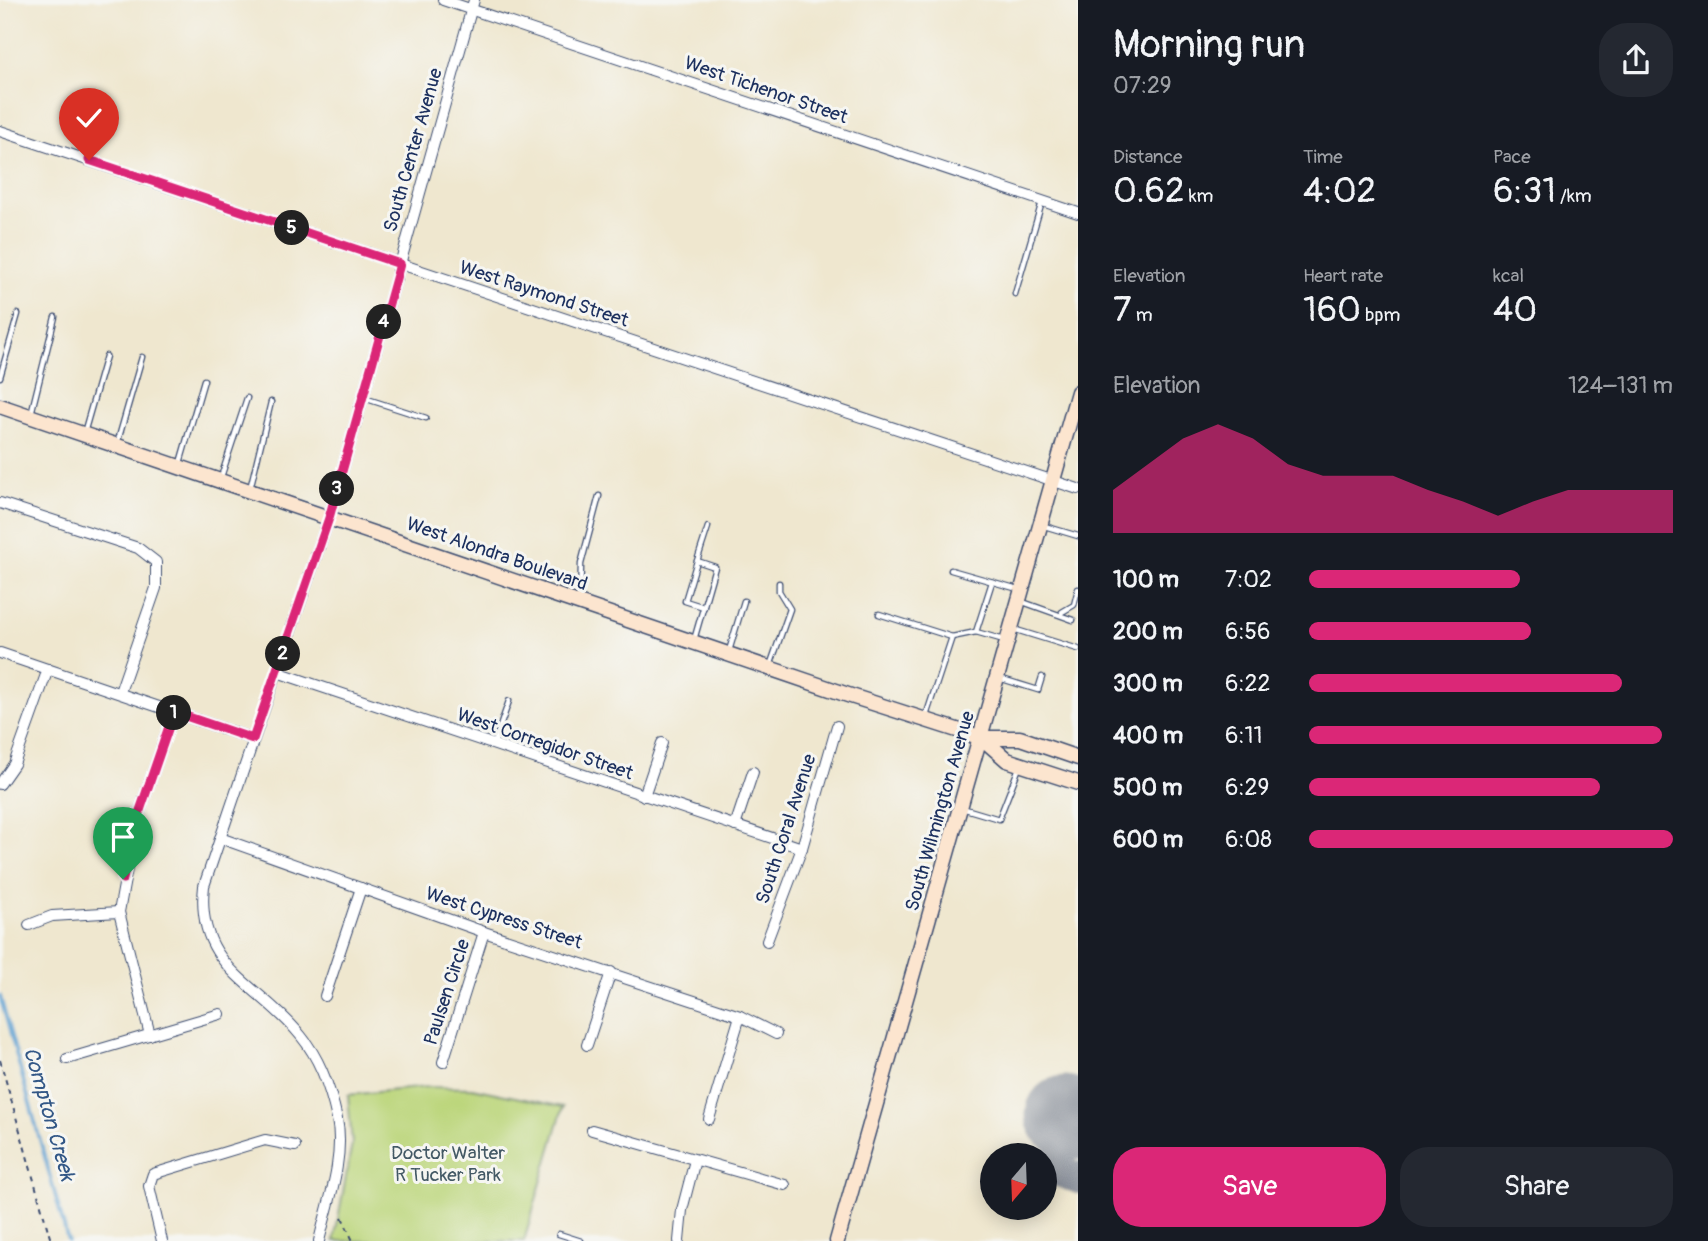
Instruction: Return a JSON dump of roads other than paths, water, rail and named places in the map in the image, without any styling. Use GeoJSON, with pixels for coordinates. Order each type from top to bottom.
{"type":"FeatureCollection","features":[{"type":"Feature","properties":{"kind":"main road","name":"South Wilmington Avenue"},"geometry":{"type":"LineString","coordinates":[[837,1241],[982,738],[1078,392]]}},
{"type":"Feature","properties":{"kind":"main road","name":"West Alondra Boulevard"},"geometry":{"type":"LineString","coordinates":[[0,406],[982,738],[1020,738],[1078,758]]}},
{"type":"Feature","properties":{"kind":"main road","name":"West Alondra Boulevard"},"geometry":{"type":"LineString","coordinates":[[982,738],[1007,760],[1078,783]]}},
{"type":"Feature","properties":{"kind":"street","name":"West Tichenor Street"},"geometry":{"type":"LineString","coordinates":[[443,0],[472,5],[1078,213]]}},
{"type":"Feature","properties":{"kind":"street","name":"South Center Avenue"},"geometry":{"type":"LineString","coordinates":[[319,1241],[335,1171],[338,1121],[322,1073],[300,1034],[242,982],[211,943],[202,905],[204,886],[329,518],[472,5]]}},
{"type":"Feature","properties":{"kind":"street","name":"West Raymond Street"},"geometry":{"type":"LineString","coordinates":[[0,131],[1078,489]]}},
{"type":"Feature","properties":{"kind":"street"},"geometry":{"type":"LineString","coordinates":[[0,503],[138,548],[156,562],[156,588],[120,692]]}},
{"type":"Feature","properties":{"kind":"street"},"geometry":{"type":"LineString","coordinates":[[0,653],[253,739]]}},
{"type":"Feature","properties":{"kind":"street"},"geometry":{"type":"LineString","coordinates":[[0,784],[14,764],[48,669]]}},
{"type":"Feature","properties":{"kind":"street","name":"West Corregidor Street"},"geometry":{"type":"LineString","coordinates":[[277,672],[802,848]]}},
{"type":"Feature","properties":{"kind":"street"},"geometry":{"type":"LineString","coordinates":[[150,1035],[119,912],[135,825],[174,712]]}},
{"type":"Feature","properties":{"kind":"street","name":"South Coral Avenue"},"geometry":{"type":"LineString","coordinates":[[767,941],[802,848],[837,726]]}},
{"type":"Feature","properties":{"kind":"street"},"geometry":{"type":"LineString","coordinates":[[644,796],[662,743]]}},
{"type":"Feature","properties":{"kind":"street"},"geometry":{"type":"LineString","coordinates":[[735,826],[753,772]]}},
{"type":"Feature","properties":{"kind":"street","name":"West Cypress Street"},"geometry":{"type":"LineString","coordinates":[[220,838],[484,932],[611,971],[740,1016],[776,1034]]}},
{"type":"Feature","properties":{"kind":"street"},"geometry":{"type":"LineString","coordinates":[[325,996],[361,888]]}},
{"type":"Feature","properties":{"kind":"street"},"geometry":{"type":"LineString","coordinates":[[29,925],[52,916],[119,912]]}},
{"type":"Feature","properties":{"kind":"street","name":"Paulsen Circle"},"geometry":{"type":"LineString","coordinates":[[443,1062],[484,932]]}},
{"type":"Feature","properties":{"kind":"street"},"geometry":{"type":"LineString","coordinates":[[587,1045],[611,971]]}},
{"type":"Feature","properties":{"kind":"street"},"geometry":{"type":"LineString","coordinates":[[67,1059],[220,1014]]}},
{"type":"Feature","properties":{"kind":"street"},"geometry":{"type":"LineString","coordinates":[[709,1119],[740,1016]]}},
{"type":"Feature","properties":{"kind":"street"},"geometry":{"type":"LineString","coordinates":[[592,1130],[785,1185]]}},
{"type":"Feature","properties":{"kind":"street"},"geometry":{"type":"LineString","coordinates":[[162,1241],[149,1186],[153,1174],[167,1167],[265,1140],[295,1146]]}},
{"type":"Feature","properties":{"kind":"street"},"geometry":{"type":"LineString","coordinates":[[679,1241],[681,1219],[695,1160]]}},
{"type":"Feature","properties":{"kind":"lane"},"geometry":{"type":"LineString","coordinates":[[1015,294],[1042,201]]}},
{"type":"Feature","properties":{"kind":"lane"},"geometry":{"type":"LineString","coordinates":[[0,377],[18,314]]}},
{"type":"Feature","properties":{"kind":"lane"},"geometry":{"type":"LineString","coordinates":[[30,416],[55,317]]}},
{"type":"Feature","properties":{"kind":"lane"},"geometry":{"type":"LineString","coordinates":[[84,434],[106,356]]}},
{"type":"Feature","properties":{"kind":"lane"},"geometry":{"type":"LineString","coordinates":[[116,445],[142,357]]}},
{"type":"Feature","properties":{"kind":"lane"},"geometry":{"type":"LineString","coordinates":[[178,467],[204,380]]}},
{"type":"Feature","properties":{"kind":"lane"},"geometry":{"type":"LineString","coordinates":[[363,397],[426,418]]}},
{"type":"Feature","properties":{"kind":"lane"},"geometry":{"type":"LineString","coordinates":[[219,482],[247,398]]}},
{"type":"Feature","properties":{"kind":"lane"},"geometry":{"type":"LineString","coordinates":[[249,492],[271,402]]}},
{"type":"Feature","properties":{"kind":"lane"},"geometry":{"type":"LineString","coordinates":[[580,603],[580,564],[599,496]]}},
{"type":"Feature","properties":{"kind":"lane"},"geometry":{"type":"LineString","coordinates":[[1040,524],[1078,536]]}},
{"type":"Feature","properties":{"kind":"lane"},"geometry":{"type":"LineString","coordinates":[[704,607],[685,601],[708,527]]}},
{"type":"Feature","properties":{"kind":"lane"},"geometry":{"type":"LineString","coordinates":[[694,641],[715,567],[697,561]]}},
{"type":"Feature","properties":{"kind":"lane"},"geometry":{"type":"LineString","coordinates":[[951,569],[992,582],[1073,620]]}},
{"type":"Feature","properties":{"kind":"lane"},"geometry":{"type":"LineString","coordinates":[[976,632],[992,582]]}},
{"type":"Feature","properties":{"kind":"lane"},"geometry":{"type":"LineString","coordinates":[[770,667],[790,609],[779,592],[779,583]]}},
{"type":"Feature","properties":{"kind":"lane"},"geometry":{"type":"LineString","coordinates":[[1060,612],[1074,606],[1078,589]]}},
{"type":"Feature","properties":{"kind":"lane"},"geometry":{"type":"LineString","coordinates":[[729,652],[744,601]]}},
{"type":"Feature","properties":{"kind":"lane"},"geometry":{"type":"LineString","coordinates":[[879,614],[951,637],[976,632],[1010,635],[1078,649]]}},
{"type":"Feature","properties":{"kind":"lane"},"geometry":{"type":"LineString","coordinates":[[925,719],[951,637]]}},
{"type":"Feature","properties":{"kind":"lane"},"geometry":{"type":"LineString","coordinates":[[998,678],[1038,690],[1042,677]]}},
{"type":"Feature","properties":{"kind":"lane"},"geometry":{"type":"LineString","coordinates":[[494,745],[509,701]]}},
{"type":"Feature","properties":{"kind":"lane"},"geometry":{"type":"LineString","coordinates":[[961,808],[999,819],[1020,764]]}},
{"type":"Feature","properties":{"kind":"lane"},"geometry":{"type":"LineString","coordinates":[[559,1234],[581,1241]]}},
{"type":"Feature","properties":{"kind":"waterway","name":"Compton Creek"},"geometry":{"type":"LineString","coordinates":[[0,996],[68,1241]]}},
{"type":"Feature","properties":{"kind":"park label","name":"Doctor Walter R Tucker Park"},"geometry":{"type":"Point","coordinates":[448,1164]}}]}
